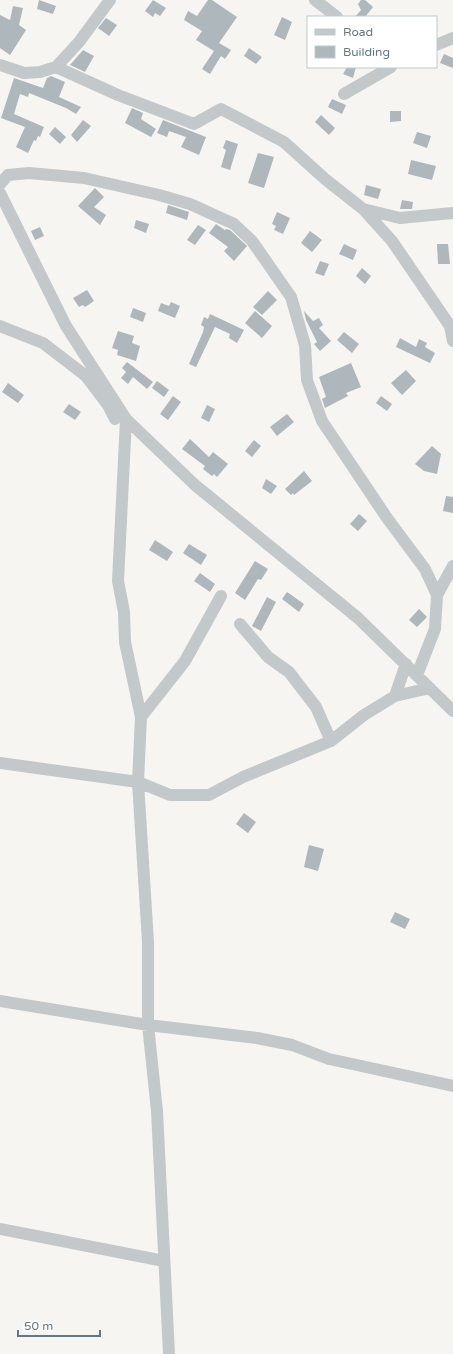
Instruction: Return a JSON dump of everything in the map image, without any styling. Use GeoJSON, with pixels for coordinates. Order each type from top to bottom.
{"type":"FeatureCollection","features":[{"type":"Feature","properties":{"kind":"street"},"geometry":{"type":"LineString","coordinates":[[0,65],[24,73],[40,72],[56,67],[79,42],[110,0]]}},
{"type":"Feature","properties":{"kind":"street"},"geometry":{"type":"LineString","coordinates":[[317,0],[336,16]]}},
{"type":"Feature","properties":{"kind":"street"},"geometry":{"type":"LineString","coordinates":[[437,45],[453,38]]}},
{"type":"Feature","properties":{"kind":"street"},"geometry":{"type":"LineString","coordinates":[[56,67],[118,96],[194,124],[220,109],[284,142],[325,179],[362,209],[392,241],[450,326],[453,341]]}},
{"type":"Feature","properties":{"kind":"street"},"geometry":{"type":"LineString","coordinates":[[344,94],[389,68]]}},
{"type":"Feature","properties":{"kind":"street"},"geometry":{"type":"LineString","coordinates":[[0,184],[8,175],[29,173],[84,178],[190,204],[234,224],[252,241],[291,297],[305,345],[307,380],[322,421],[387,518],[425,569],[438,595]]}},
{"type":"Feature","properties":{"kind":"street"},"geometry":{"type":"LineString","coordinates":[[0,193],[66,326],[120,419],[118,581],[124,612],[125,642],[141,717],[138,782],[148,942],[148,1025],[157,1111],[169,1354]]}},
{"type":"Feature","properties":{"kind":"street"},"geometry":{"type":"LineString","coordinates":[[362,209],[400,218],[453,213]]}},
{"type":"Feature","properties":{"kind":"street"},"geometry":{"type":"LineString","coordinates":[[0,326],[43,343],[86,376],[120,419],[195,485],[358,618],[451,707]]}},
{"type":"Feature","properties":{"kind":"street"},"geometry":{"type":"LineString","coordinates":[[417,675],[435,629],[438,595],[453,566]]}},
{"type":"Feature","properties":{"kind":"street"},"geometry":{"type":"LineString","coordinates":[[141,717],[185,661],[222,596]]}},
{"type":"Feature","properties":{"kind":"street"},"geometry":{"type":"LineString","coordinates":[[240,624],[268,656],[289,672],[316,707],[331,741]]}},
{"type":"Feature","properties":{"kind":"street"},"geometry":{"type":"LineString","coordinates":[[395,696],[406,664]]}},
{"type":"Feature","properties":{"kind":"street"},"geometry":{"type":"LineString","coordinates":[[0,763],[138,782],[170,795],[208,795],[243,776],[331,741],[364,716],[395,696],[430,688]]}},
{"type":"Feature","properties":{"kind":"street"},"geometry":{"type":"LineString","coordinates":[[0,1000],[148,1025],[257,1038],[292,1044],[329,1059],[453,1086]]}},
{"type":"Feature","properties":{"kind":"street"},"geometry":{"type":"LineString","coordinates":[[437,1082],[453,1093]]}},
{"type":"Feature","properties":{"kind":"street"},"geometry":{"type":"LineString","coordinates":[[0,1229],[164,1261]]}},
{"type":"Feature","properties":{"kind":"building"},"geometry":{"type":"Polygon","coordinates":[[[39,0],[56,6],[53,14],[37,9],[39,0]]]}},
{"type":"Feature","properties":{"kind":"building"},"geometry":{"type":"Polygon","coordinates":[[[153,0],[166,8],[160,16],[155,13],[153,17],[145,11],[153,0]]]}},
{"type":"Feature","properties":{"kind":"building"},"geometry":{"type":"Polygon","coordinates":[[[208,0],[212,0],[237,17],[219,43],[231,50],[225,59],[221,56],[210,74],[202,69],[214,51],[196,40],[202,31],[184,20],[188,11],[197,16],[208,0]]]}},
{"type":"Feature","properties":{"kind":"building"},"geometry":{"type":"Polygon","coordinates":[[[361,0],[365,0],[373,7],[366,16],[356,16],[361,10],[358,4],[361,0]]]}},
{"type":"Feature","properties":{"kind":"building"},"geometry":{"type":"Polygon","coordinates":[[[13,6],[23,8],[19,25],[26,30],[10,55],[0,48],[0,15],[10,20],[13,6]]]}},
{"type":"Feature","properties":{"kind":"building"},"geometry":{"type":"Polygon","coordinates":[[[282,17],[292,22],[285,40],[274,35],[282,17]]]}},
{"type":"Feature","properties":{"kind":"building"},"geometry":{"type":"Polygon","coordinates":[[[106,18],[117,25],[109,36],[98,28],[106,18]]]}},
{"type":"Feature","properties":{"kind":"building"},"geometry":{"type":"Polygon","coordinates":[[[249,48],[262,57],[256,64],[244,56],[249,48]]]}},
{"type":"Feature","properties":{"kind":"building"},"geometry":{"type":"Polygon","coordinates":[[[83,50],[94,56],[85,72],[70,65],[83,50]]]}},
{"type":"Feature","properties":{"kind":"building"},"geometry":{"type":"Polygon","coordinates":[[[444,54],[453,58],[453,68],[440,63],[444,54]]]}},
{"type":"Feature","properties":{"kind":"building"},"geometry":{"type":"Polygon","coordinates":[[[346,68],[356,68],[353,78],[343,74],[346,68]]]}},
{"type":"Feature","properties":{"kind":"building"},"geometry":{"type":"Polygon","coordinates":[[[51,76],[65,82],[59,97],[81,107],[76,114],[66,108],[29,93],[28,97],[20,94],[14,114],[44,127],[40,137],[38,136],[36,141],[34,140],[28,153],[16,147],[25,127],[1,118],[14,78],[43,88],[47,78],[51,76]]]}},
{"type":"Feature","properties":{"kind":"building"},"geometry":{"type":"Polygon","coordinates":[[[332,99],[346,105],[342,114],[328,107],[332,99]]]}},
{"type":"Feature","properties":{"kind":"building"},"geometry":{"type":"Polygon","coordinates":[[[132,108],[143,113],[141,119],[156,129],[151,137],[125,123],[132,108]]]}},
{"type":"Feature","properties":{"kind":"building"},"geometry":{"type":"Polygon","coordinates":[[[390,111],[401,111],[401,121],[390,122],[390,111]]]}},
{"type":"Feature","properties":{"kind":"building"},"geometry":{"type":"Polygon","coordinates":[[[321,115],[335,128],[329,135],[315,122],[321,115]]]}},
{"type":"Feature","properties":{"kind":"building"},"geometry":{"type":"Polygon","coordinates":[[[83,120],[91,126],[77,142],[71,135],[83,120]]]}},
{"type":"Feature","properties":{"kind":"building"},"geometry":{"type":"Polygon","coordinates":[[[163,120],[206,137],[199,155],[181,147],[186,137],[169,131],[167,137],[157,133],[163,120]]]}},
{"type":"Feature","properties":{"kind":"building"},"geometry":{"type":"Polygon","coordinates":[[[55,127],[66,137],[60,144],[49,134],[55,127]]]}},
{"type":"Feature","properties":{"kind":"building"},"geometry":{"type":"Polygon","coordinates":[[[417,132],[431,136],[427,148],[413,143],[417,132]]]}},
{"type":"Feature","properties":{"kind":"building"},"geometry":{"type":"Polygon","coordinates":[[[226,140],[238,144],[230,170],[221,167],[226,150],[223,148],[226,140]]]}},
{"type":"Feature","properties":{"kind":"building"},"geometry":{"type":"Polygon","coordinates":[[[258,153],[274,157],[264,188],[248,183],[258,153]]]}},
{"type":"Feature","properties":{"kind":"building"},"geometry":{"type":"Polygon","coordinates":[[[411,160],[436,166],[432,180],[408,174],[411,160]]]}},
{"type":"Feature","properties":{"kind":"building"},"geometry":{"type":"Polygon","coordinates":[[[366,185],[381,189],[378,199],[364,195],[366,185]]]}},
{"type":"Feature","properties":{"kind":"building"},"geometry":{"type":"Polygon","coordinates":[[[95,188],[104,197],[94,207],[106,215],[100,225],[78,206],[95,188]]]}},
{"type":"Feature","properties":{"kind":"building"},"geometry":{"type":"Polygon","coordinates":[[[402,200],[413,202],[412,209],[400,209],[402,200]]]}},
{"type":"Feature","properties":{"kind":"building"},"geometry":{"type":"Polygon","coordinates":[[[168,205],[189,212],[187,220],[166,213],[168,205]]]}},
{"type":"Feature","properties":{"kind":"building"},"geometry":{"type":"Polygon","coordinates":[[[277,212],[290,218],[283,234],[274,230],[276,226],[272,224],[277,212]]]}},
{"type":"Feature","properties":{"kind":"building"},"geometry":{"type":"Polygon","coordinates":[[[136,220],[149,224],[146,233],[134,228],[136,220]]]}},
{"type":"Feature","properties":{"kind":"building"},"geometry":{"type":"Polygon","coordinates":[[[216,224],[225,230],[230,230],[247,246],[234,261],[224,251],[228,247],[209,233],[216,224]]]}},
{"type":"Feature","properties":{"kind":"building"},"geometry":{"type":"Polygon","coordinates":[[[198,225],[206,230],[195,245],[187,240],[198,225]]]}},
{"type":"Feature","properties":{"kind":"building"},"geometry":{"type":"Polygon","coordinates":[[[40,227],[44,236],[35,240],[31,231],[40,227]]]}},
{"type":"Feature","properties":{"kind":"building"},"geometry":{"type":"Polygon","coordinates":[[[310,231],[322,240],[312,252],[301,243],[310,231]]]}},
{"type":"Feature","properties":{"kind":"building"},"geometry":{"type":"Polygon","coordinates":[[[344,244],[357,250],[353,260],[339,254],[344,244]]]}},
{"type":"Feature","properties":{"kind":"building"},"geometry":{"type":"Polygon","coordinates":[[[437,244],[448,244],[450,264],[438,264],[437,244]]]}},
{"type":"Feature","properties":{"kind":"building"},"geometry":{"type":"Polygon","coordinates":[[[320,261],[329,264],[324,276],[315,273],[320,261]]]}},
{"type":"Feature","properties":{"kind":"building"},"geometry":{"type":"Polygon","coordinates":[[[362,268],[371,276],[365,284],[356,276],[362,268]]]}},
{"type":"Feature","properties":{"kind":"building"},"geometry":{"type":"Polygon","coordinates":[[[87,290],[94,301],[85,307],[83,305],[79,307],[73,298],[87,290]]]}},
{"type":"Feature","properties":{"kind":"building"},"geometry":{"type":"Polygon","coordinates":[[[268,291],[277,300],[262,315],[253,307],[268,291]]]}},
{"type":"Feature","properties":{"kind":"building"},"geometry":{"type":"Polygon","coordinates":[[[171,302],[180,306],[175,318],[158,311],[161,303],[169,306],[171,302]]]}},
{"type":"Feature","properties":{"kind":"building"},"geometry":{"type":"Polygon","coordinates":[[[133,308],[146,313],[143,322],[130,317],[133,308]]]}},
{"type":"Feature","properties":{"kind":"building"},"geometry":{"type":"Polygon","coordinates":[[[255,311],[272,326],[262,338],[245,323],[255,311]]]}},
{"type":"Feature","properties":{"kind":"building"},"geometry":{"type":"Polygon","coordinates":[[[304,311],[313,321],[319,318],[323,325],[319,328],[331,341],[320,351],[314,344],[317,342],[306,320],[304,311]]]}},
{"type":"Feature","properties":{"kind":"building"},"geometry":{"type":"Polygon","coordinates":[[[210,314],[244,330],[237,343],[229,338],[230,334],[215,327],[196,367],[189,364],[203,332],[204,327],[201,325],[204,317],[208,319],[210,314]]]}},
{"type":"Feature","properties":{"kind":"building"},"geometry":{"type":"Polygon","coordinates":[[[118,331],[134,336],[132,343],[140,346],[136,361],[117,355],[118,350],[112,348],[118,331]]]}},
{"type":"Feature","properties":{"kind":"building"},"geometry":{"type":"Polygon","coordinates":[[[344,332],[359,344],[352,353],[337,340],[344,332]]]}},
{"type":"Feature","properties":{"kind":"building"},"geometry":{"type":"Polygon","coordinates":[[[400,338],[416,347],[419,339],[427,343],[425,347],[435,353],[430,363],[396,347],[400,338]]]}},
{"type":"Feature","properties":{"kind":"building"},"geometry":{"type":"Polygon","coordinates":[[[127,362],[153,382],[147,389],[133,377],[128,384],[121,378],[126,372],[122,368],[127,362]]]}},
{"type":"Feature","properties":{"kind":"building"},"geometry":{"type":"Polygon","coordinates":[[[351,363],[361,387],[346,393],[348,396],[325,408],[322,399],[326,397],[319,377],[351,363]]]}},
{"type":"Feature","properties":{"kind":"building"},"geometry":{"type":"Polygon","coordinates":[[[406,370],[416,381],[402,395],[391,383],[406,370]]]}},
{"type":"Feature","properties":{"kind":"building"},"geometry":{"type":"Polygon","coordinates":[[[157,381],[169,390],[164,397],[152,388],[157,381]]]}},
{"type":"Feature","properties":{"kind":"building"},"geometry":{"type":"Polygon","coordinates":[[[8,383],[24,395],[18,403],[2,392],[8,383]]]}},
{"type":"Feature","properties":{"kind":"building"},"geometry":{"type":"Polygon","coordinates":[[[173,396],[181,402],[168,420],[160,414],[173,396]]]}},
{"type":"Feature","properties":{"kind":"building"},"geometry":{"type":"Polygon","coordinates":[[[381,396],[392,404],[387,411],[376,403],[381,396]]]}},
{"type":"Feature","properties":{"kind":"building"},"geometry":{"type":"Polygon","coordinates":[[[69,404],[81,412],[75,420],[63,412],[69,404]]]}},
{"type":"Feature","properties":{"kind":"building"},"geometry":{"type":"Polygon","coordinates":[[[207,405],[215,409],[209,422],[201,418],[207,405]]]}},
{"type":"Feature","properties":{"kind":"building"},"geometry":{"type":"Polygon","coordinates":[[[287,414],[294,422],[277,436],[270,427],[287,414]]]}},
{"type":"Feature","properties":{"kind":"building"},"geometry":{"type":"Polygon","coordinates":[[[190,439],[209,457],[213,452],[228,464],[217,477],[214,474],[212,476],[203,469],[205,466],[182,449],[190,439]]]}},
{"type":"Feature","properties":{"kind":"building"},"geometry":{"type":"Polygon","coordinates":[[[254,440],[261,446],[252,457],[245,451],[254,440]]]}},
{"type":"Feature","properties":{"kind":"building"},"geometry":{"type":"Polygon","coordinates":[[[432,446],[441,454],[437,474],[424,471],[415,464],[432,446]]]}},
{"type":"Feature","properties":{"kind":"building"},"geometry":{"type":"Polygon","coordinates":[[[304,471],[312,481],[294,495],[293,493],[291,495],[285,489],[304,471]]]}},
{"type":"Feature","properties":{"kind":"building"},"geometry":{"type":"Polygon","coordinates":[[[266,479],[277,486],[271,494],[262,488],[266,479]]]}},
{"type":"Feature","properties":{"kind":"building"},"geometry":{"type":"Polygon","coordinates":[[[446,496],[453,497],[453,513],[443,511],[446,496]]]}},
{"type":"Feature","properties":{"kind":"building"},"geometry":{"type":"Polygon","coordinates":[[[359,514],[367,521],[358,531],[350,524],[359,514]]]}},
{"type":"Feature","properties":{"kind":"building"},"geometry":{"type":"Polygon","coordinates":[[[155,540],[173,552],[167,561],[149,550],[155,540]]]}},
{"type":"Feature","properties":{"kind":"building"},"geometry":{"type":"Polygon","coordinates":[[[189,544],[207,555],[201,565],[183,553],[189,544]]]}},
{"type":"Feature","properties":{"kind":"building"},"geometry":{"type":"Polygon","coordinates":[[[255,561],[268,569],[261,580],[258,579],[245,600],[235,593],[255,561]]]}},
{"type":"Feature","properties":{"kind":"building"},"geometry":{"type":"Polygon","coordinates":[[[200,573],[215,584],[210,592],[194,581],[200,573]]]}},
{"type":"Feature","properties":{"kind":"building"},"geometry":{"type":"Polygon","coordinates":[[[287,592],[304,604],[299,612],[282,599],[287,592]]]}},
{"type":"Feature","properties":{"kind":"building"},"geometry":{"type":"Polygon","coordinates":[[[267,597],[276,602],[261,631],[252,626],[267,597]]]}},
{"type":"Feature","properties":{"kind":"building"},"geometry":{"type":"Polygon","coordinates":[[[419,609],[427,617],[417,627],[409,620],[419,609]]]}},
{"type":"Feature","properties":{"kind":"building"},"geometry":{"type":"Polygon","coordinates":[[[244,813],[256,822],[248,833],[236,824],[244,813]]]}},
{"type":"Feature","properties":{"kind":"building"},"geometry":{"type":"Polygon","coordinates":[[[309,845],[324,849],[318,871],[304,867],[309,845]]]}},
{"type":"Feature","properties":{"kind":"building"},"geometry":{"type":"Polygon","coordinates":[[[395,912],[410,919],[405,929],[390,922],[395,912]]]}}]}
